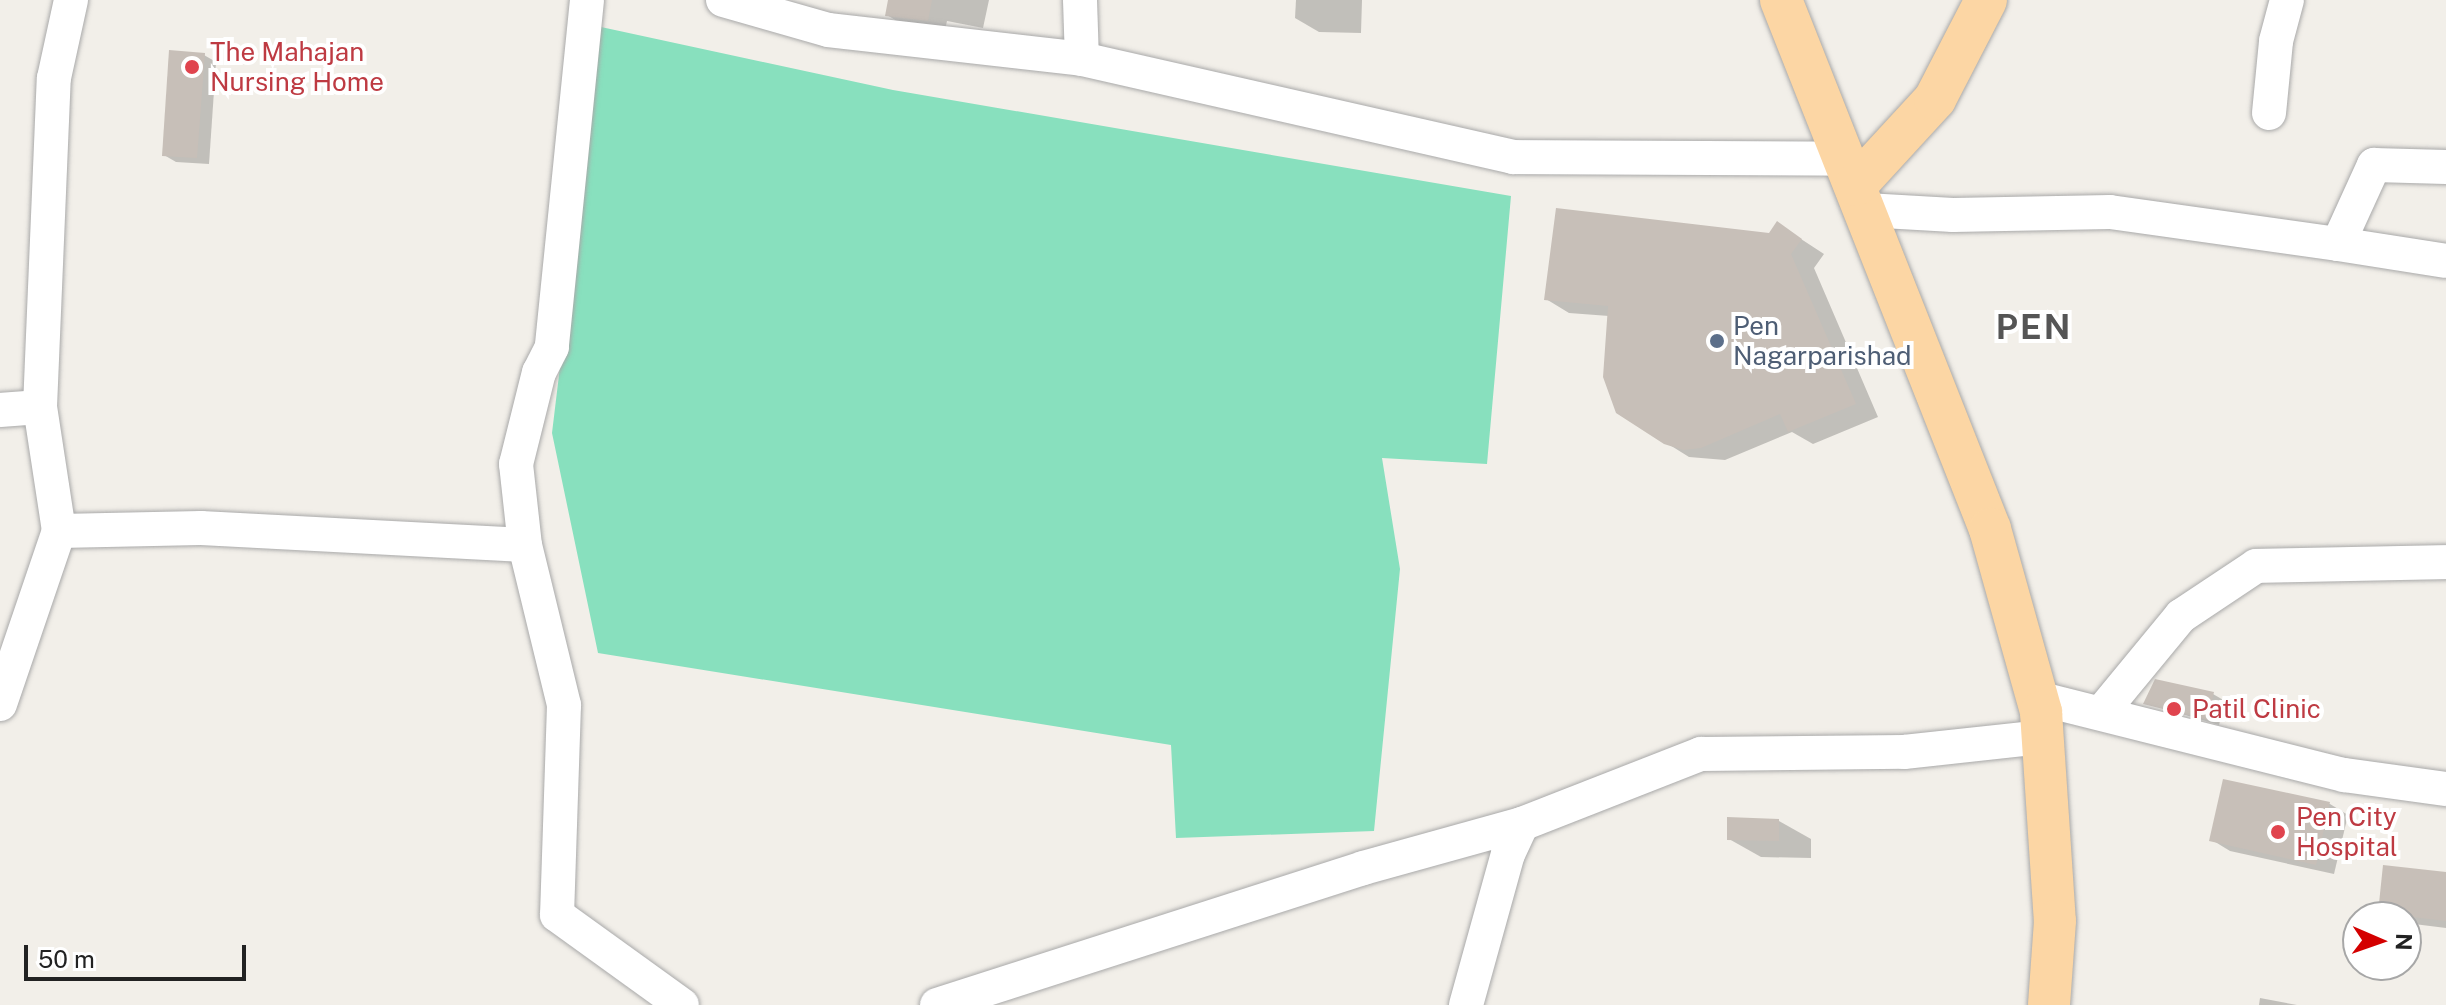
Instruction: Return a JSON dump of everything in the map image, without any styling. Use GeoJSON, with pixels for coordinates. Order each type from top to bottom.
{"type":"FeatureCollection","features":[{"type":"Feature","properties":{"kind":"main road"},"geometry":{"type":"LineString","coordinates":[[1781,0],[1990,529],[2040,717],[2055,921],[2049,1005]]}},
{"type":"Feature","properties":{"kind":"main road"},"geometry":{"type":"LineString","coordinates":[[1856,185],[1935,99],[1986,0]]}},
{"type":"Feature","properties":{"kind":"street"},"geometry":{"type":"LineString","coordinates":[[0,704],[59,531],[40,407],[54,78],[71,0]]}},
{"type":"Feature","properties":{"kind":"street"},"geometry":{"type":"LineString","coordinates":[[587,0],[552,347],[539,372],[516,464],[525,545],[564,705],[557,915],[682,1005]]}},
{"type":"Feature","properties":{"kind":"street"},"geometry":{"type":"LineString","coordinates":[[723,0],[828,30],[1082,59],[1513,157],[1856,185],[1953,215],[2110,212],[2446,261]]}},
{"type":"Feature","properties":{"kind":"street"},"geometry":{"type":"LineString","coordinates":[[1080,0],[1082,59]]}},
{"type":"Feature","properties":{"kind":"street"},"geometry":{"type":"LineString","coordinates":[[2269,113],[2276,41],[2287,0]]}},
{"type":"Feature","properties":{"kind":"street"},"geometry":{"type":"LineString","coordinates":[[2338,244],[2374,165],[2446,167]]}},
{"type":"Feature","properties":{"kind":"street"},"geometry":{"type":"LineString","coordinates":[[0,410],[40,407]]}},
{"type":"Feature","properties":{"kind":"street"},"geometry":{"type":"LineString","coordinates":[[59,531],[201,528],[525,545]]}},
{"type":"Feature","properties":{"kind":"street"},"geometry":{"type":"LineString","coordinates":[[2101,713],[2181,616],[2256,566],[2446,562]]}},
{"type":"Feature","properties":{"kind":"street"},"geometry":{"type":"LineString","coordinates":[[937,1005],[1363,868],[1522,824],[1701,754],[1904,752],[2040,717],[2101,713],[2344,775],[2446,789]]}},
{"type":"Feature","properties":{"kind":"street"},"geometry":{"type":"LineString","coordinates":[[1466,1005],[1508,854],[1522,824]]}},
{"type":"Feature","properties":{"kind":"green space"},"geometry":{"type":"Polygon","coordinates":[[[601,27],[893,90],[1511,196],[1487,464],[1382,458],[1400,569],[1374,831],[1176,838],[1171,745],[598,653],[552,433],[601,27]]]}},
{"type":"Feature","properties":{"kind":"building"},"geometry":{"type":"Polygon","coordinates":[[[888,0],[932,0],[928,21],[885,16],[888,0]]]}},
{"type":"Feature","properties":{"kind":"building"},"geometry":{"type":"Polygon","coordinates":[[[169,50],[205,53],[197,158],[162,156],[169,50]]]}},
{"type":"Feature","properties":{"kind":"building","name":"Pen Nagarparishad"},"geometry":{"type":"Polygon","coordinates":[[[1556,208],[1769,233],[1777,221],[1802,239],[1791,254],[1856,404],[1788,432],[1780,414],[1701,448],[1683,450],[1664,444],[1616,413],[1603,377],[1608,306],[1544,300],[1556,208]]]}},
{"type":"Feature","properties":{"kind":"building"},"geometry":{"type":"Polygon","coordinates":[[[2155,679],[2214,692],[2207,720],[2143,704],[2155,679]]]}},
{"type":"Feature","properties":{"kind":"building"},"geometry":{"type":"Polygon","coordinates":[[[2223,779],[2330,802],[2316,865],[2209,841],[2223,779]]]}},
{"type":"Feature","properties":{"kind":"building"},"geometry":{"type":"Polygon","coordinates":[[[1727,817],[1779,819],[1779,841],[1727,840],[1727,817]]]}},
{"type":"Feature","properties":{"kind":"building"},"geometry":{"type":"Polygon","coordinates":[[[2383,865],[2446,872],[2446,921],[2422,918],[2422,901],[2379,901],[2383,865]]]}},
{"type":"Feature","properties":{"kind":"place","name":"The Mahajan Nursing Home"},"geometry":{"type":"Point","coordinates":[192,67]}},
{"type":"Feature","properties":{"kind":"place","name":"Pen Nagarparishad"},"geometry":{"type":"Point","coordinates":[1717,341]}},
{"type":"Feature","properties":{"kind":"place","name":"Patil Clinic"},"geometry":{"type":"Point","coordinates":[2174,709]}},
{"type":"Feature","properties":{"kind":"place","name":"Pen City Hospital"},"geometry":{"type":"Point","coordinates":[2278,832]}},
{"type":"Feature","properties":{"kind":"district","name":"PEN"},"geometry":{"type":"Point","coordinates":[2034,328]}}]}
